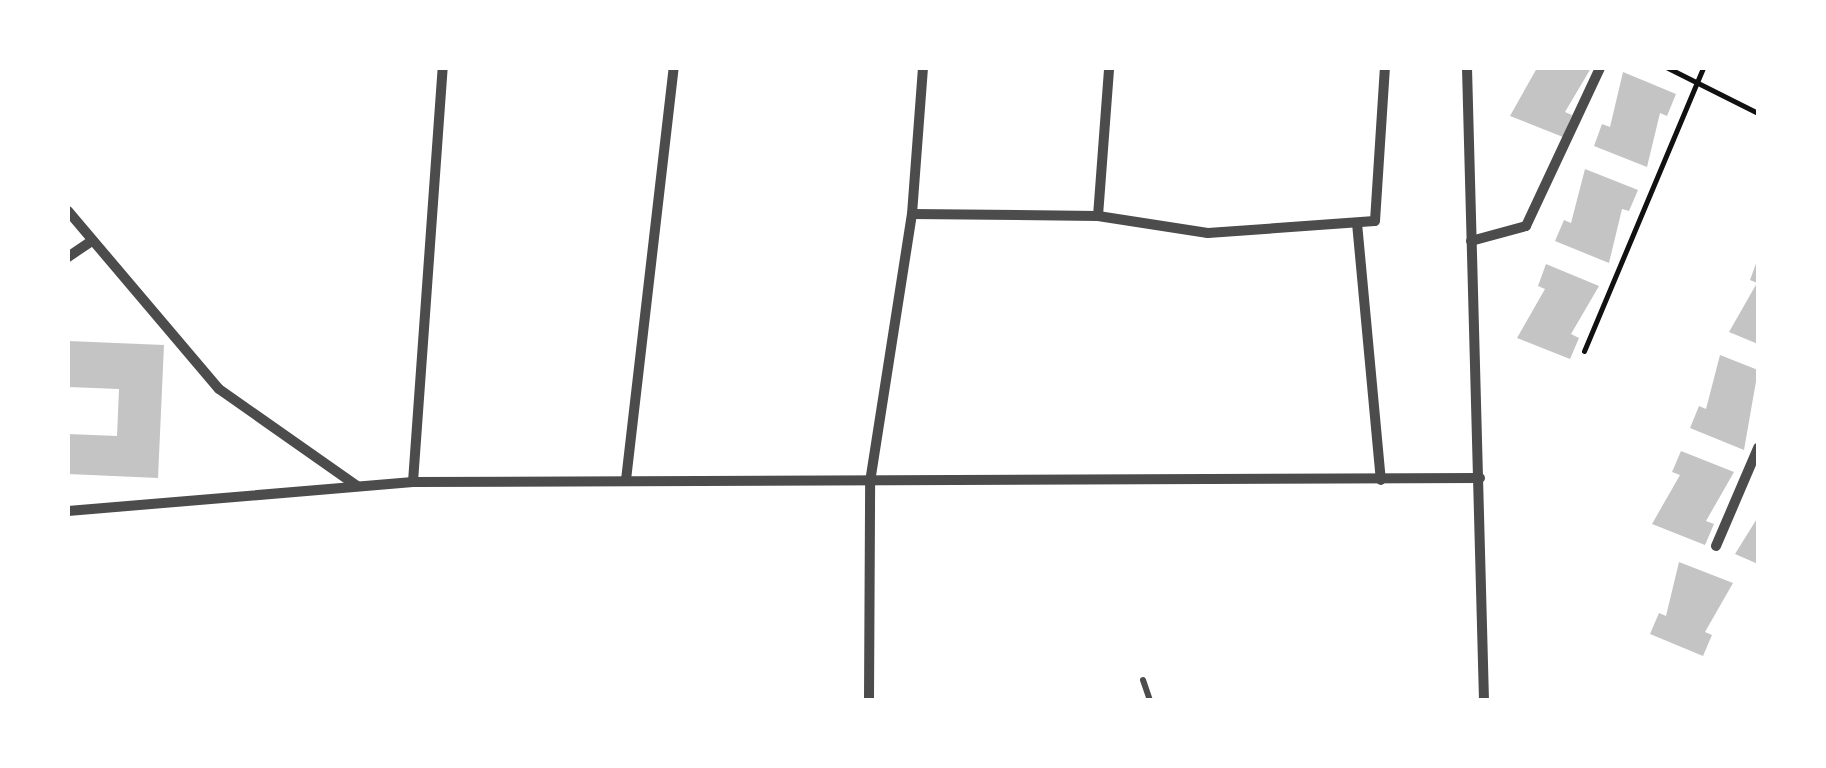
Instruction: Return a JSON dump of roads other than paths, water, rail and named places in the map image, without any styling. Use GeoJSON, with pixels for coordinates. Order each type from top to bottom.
{"type":"FeatureCollection","features":[{"type":"Feature","properties":{"kind":"street"},"geometry":{"type":"LineString","coordinates":[[413,482],[443,68]]}},
{"type":"Feature","properties":{"kind":"street"},"geometry":{"type":"LineString","coordinates":[[626,480],[674,68]]}},
{"type":"Feature","properties":{"kind":"street"},"geometry":{"type":"LineString","coordinates":[[869,700],[870,482],[912,214],[923,68]]}},
{"type":"Feature","properties":{"kind":"street"},"geometry":{"type":"LineString","coordinates":[[1098,216],[1109,68]]}},
{"type":"Feature","properties":{"kind":"street"},"geometry":{"type":"LineString","coordinates":[[912,214],[1098,216],[1208,233],[1374,221],[1380,203],[1385,68]]}},
{"type":"Feature","properties":{"kind":"street"},"geometry":{"type":"LineString","coordinates":[[1467,68],[1484,700]]}},
{"type":"Feature","properties":{"kind":"street"},"geometry":{"type":"LineString","coordinates":[[1472,241],[1526,226],[1600,68]]}},
{"type":"Feature","properties":{"kind":"street"},"geometry":{"type":"LineString","coordinates":[[68,211],[89,243],[220,389],[357,486]]}},
{"type":"Feature","properties":{"kind":"street"},"geometry":{"type":"LineString","coordinates":[[1357,223],[1381,480]]}},
{"type":"Feature","properties":{"kind":"street"},"geometry":{"type":"LineString","coordinates":[[68,257],[89,243]]}},
{"type":"Feature","properties":{"kind":"street"},"geometry":{"type":"LineString","coordinates":[[1716,546],[1758,448]]}},
{"type":"Feature","properties":{"kind":"street"},"geometry":{"type":"LineString","coordinates":[[68,511],[413,482],[1480,478]]}},
{"type":"Feature","properties":{"kind":"lane"},"geometry":{"type":"LineString","coordinates":[[1143,680],[1150,700]]}}]}
